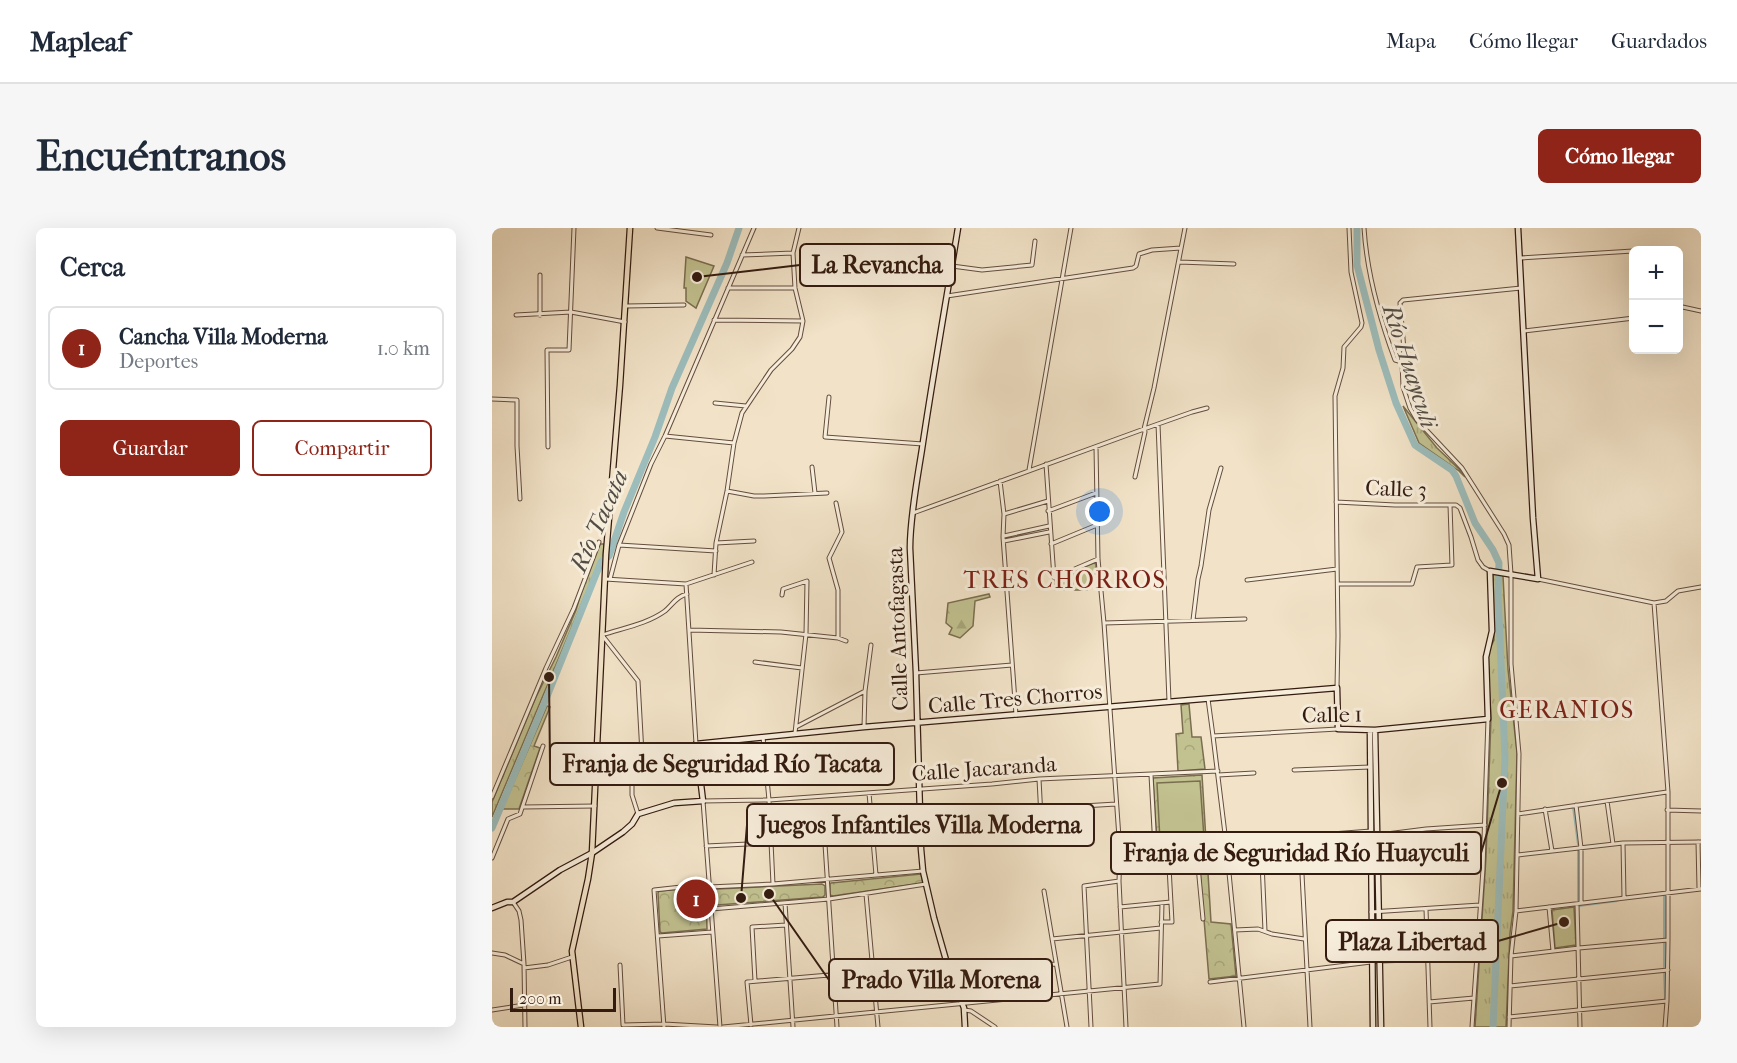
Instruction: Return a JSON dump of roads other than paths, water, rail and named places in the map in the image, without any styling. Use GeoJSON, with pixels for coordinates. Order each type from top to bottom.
{"type":"FeatureCollection","features":[{"type":"Feature","properties":{"kind":"main road"},"geometry":{"type":"LineString","coordinates":[[581,1027],[572,951],[592,853],[602,635],[608,579],[606,554],[625,322],[630,228]]}},
{"type":"Feature","properties":{"kind":"main road","name":"Calle Antofagasta"},"geometry":{"type":"LineString","coordinates":[[958,228],[910,528],[910,548],[923,871],[946,960],[965,1010],[965,1027]]}},
{"type":"Feature","properties":{"kind":"main road"},"geometry":{"type":"LineString","coordinates":[[1488,719],[1486,657],[1492,631],[1492,571],[1538,579],[1518,228]]}},
{"type":"Feature","properties":{"kind":"main road"},"geometry":{"type":"LineString","coordinates":[[1337,688],[1338,729]]}},
{"type":"Feature","properties":{"kind":"main road","name":"Calle Tres Chorros"},"geometry":{"type":"LineString","coordinates":[[696,744],[864,727],[1337,688]]}},
{"type":"Feature","properties":{"kind":"main road","name":"Calle 1"},"geometry":{"type":"LineString","coordinates":[[1338,729],[1372,730],[1488,719]]}},
{"type":"Feature","properties":{"kind":"main road"},"geometry":{"type":"LineString","coordinates":[[1372,730],[1373,1027]]}},
{"type":"Feature","properties":{"kind":"main road"},"geometry":{"type":"LineString","coordinates":[[696,744],[703,801]]}},
{"type":"Feature","properties":{"kind":"main road","name":"Calle Jacaranda"},"geometry":{"type":"LineString","coordinates":[[638,814],[674,803],[703,801]]}},
{"type":"Feature","properties":{"kind":"main road"},"geometry":{"type":"LineString","coordinates":[[492,908],[513,902],[560,870],[592,853],[624,832],[638,814]]}},
{"type":"Feature","properties":{"kind":"main road"},"geometry":{"type":"LineString","coordinates":[[1374,833],[1379,872],[1381,1027]]}},
{"type":"Feature","properties":{"kind":"street"},"geometry":{"type":"LineString","coordinates":[[548,447],[547,350],[569,350],[574,228]]}},
{"type":"Feature","properties":{"kind":"street"},"geometry":{"type":"LineString","coordinates":[[657,228],[711,235]]}},
{"type":"Feature","properties":{"kind":"street"},"geometry":{"type":"LineString","coordinates":[[752,562],[686,584],[608,579],[651,464],[754,228]]}},
{"type":"Feature","properties":{"kind":"street"},"geometry":{"type":"LineString","coordinates":[[714,575],[716,543],[740,419],[746,406],[771,370],[792,349],[800,337],[803,321],[795,288],[793,253],[799,228]]}},
{"type":"Feature","properties":{"kind":"street"},"geometry":{"type":"LineString","coordinates":[[1029,470],[1071,228]]}},
{"type":"Feature","properties":{"kind":"street"},"geometry":{"type":"LineString","coordinates":[[1135,477],[1185,228]]}},
{"type":"Feature","properties":{"kind":"street"},"geometry":{"type":"LineString","coordinates":[[1337,688],[1335,396],[1343,368],[1344,347],[1362,323],[1351,272],[1349,228]]}},
{"type":"Feature","properties":{"kind":"street"},"geometry":{"type":"LineString","coordinates":[[1364,228],[1365,251],[1378,315],[1395,360],[1402,362]]}},
{"type":"Feature","properties":{"kind":"street"},"geometry":{"type":"LineString","coordinates":[[952,267],[982,270],[1032,265],[1035,241]]}},
{"type":"Feature","properties":{"kind":"street"},"geometry":{"type":"LineString","coordinates":[[947,296],[1133,268],[1136,266],[1139,254],[1152,250],[1181,248]]}},
{"type":"Feature","properties":{"kind":"street"},"geometry":{"type":"LineString","coordinates":[[1520,258],[1629,251]]}},
{"type":"Feature","properties":{"kind":"street"},"geometry":{"type":"LineString","coordinates":[[742,255],[793,253]]}},
{"type":"Feature","properties":{"kind":"street"},"geometry":{"type":"LineString","coordinates":[[1179,262],[1234,264]]}},
{"type":"Feature","properties":{"kind":"street"},"geometry":{"type":"LineString","coordinates":[[540,275],[540,315]]}},
{"type":"Feature","properties":{"kind":"street"},"geometry":{"type":"LineString","coordinates":[[728,288],[795,288]]}},
{"type":"Feature","properties":{"kind":"street"},"geometry":{"type":"LineString","coordinates":[[1509,1027],[1511,956],[1516,911],[1519,754],[1511,664],[1509,545],[1462,468],[1418,420],[1410,408],[1403,387],[1404,350],[1400,303],[1403,300],[1521,288]]}},
{"type":"Feature","properties":{"kind":"street"},"geometry":{"type":"LineString","coordinates":[[626,306],[684,305]]}},
{"type":"Feature","properties":{"kind":"street"},"geometry":{"type":"LineString","coordinates":[[1683,307],[1701,311]]}},
{"type":"Feature","properties":{"kind":"street"},"geometry":{"type":"LineString","coordinates":[[516,315],[571,312],[625,322]]}},
{"type":"Feature","properties":{"kind":"street"},"geometry":{"type":"LineString","coordinates":[[1524,331],[1629,319]]}},
{"type":"Feature","properties":{"kind":"street"},"geometry":{"type":"LineString","coordinates":[[714,320],[803,321]]}},
{"type":"Feature","properties":{"kind":"street"},"geometry":{"type":"LineString","coordinates":[[829,397],[825,437],[923,444]]}},
{"type":"Feature","properties":{"kind":"street"},"geometry":{"type":"LineString","coordinates":[[492,399],[517,400],[520,499]]}},
{"type":"Feature","properties":{"kind":"street"},"geometry":{"type":"LineString","coordinates":[[715,403],[746,406]]}},
{"type":"Feature","properties":{"kind":"street"},"geometry":{"type":"LineString","coordinates":[[913,513],[1207,408]]}},
{"type":"Feature","properties":{"kind":"street"},"geometry":{"type":"LineString","coordinates":[[1158,424],[1169,702]]}},
{"type":"Feature","properties":{"kind":"street"},"geometry":{"type":"LineString","coordinates":[[665,436],[734,442]]}},
{"type":"Feature","properties":{"kind":"street"},"geometry":{"type":"LineString","coordinates":[[1096,447],[1098,559],[1120,852],[1119,881],[1126,1027]]}},
{"type":"Feature","properties":{"kind":"street"},"geometry":{"type":"LineString","coordinates":[[1046,464],[1053,578],[1098,559]]}},
{"type":"Feature","properties":{"kind":"street"},"geometry":{"type":"LineString","coordinates":[[813,467],[815,493]]}},
{"type":"Feature","properties":{"kind":"street"},"geometry":{"type":"LineString","coordinates":[[1193,620],[1209,510],[1221,468]]}},
{"type":"Feature","properties":{"kind":"street"},"geometry":{"type":"LineString","coordinates":[[1000,481],[1016,715]]}},
{"type":"Feature","properties":{"kind":"street"},"geometry":{"type":"LineString","coordinates":[[727,491],[764,496],[826,493]]}},
{"type":"Feature","properties":{"kind":"street"},"geometry":{"type":"LineString","coordinates":[[1048,511],[1096,493]]}},
{"type":"Feature","properties":{"kind":"street"},"geometry":{"type":"LineString","coordinates":[[1004,514],[1048,501]]}},
{"type":"Feature","properties":{"kind":"street","name":"Calle 3"},"geometry":{"type":"LineString","coordinates":[[1336,502],[1405,506],[1456,505],[1460,508],[1472,537],[1478,560],[1483,567],[1492,571]]}},
{"type":"Feature","properties":{"kind":"street"},"geometry":{"type":"LineString","coordinates":[[836,503],[842,532],[830,558],[838,590],[838,638]]}},
{"type":"Feature","properties":{"kind":"street"},"geometry":{"type":"LineString","coordinates":[[1338,584],[1412,584],[1417,567],[1452,565],[1450,505]]}},
{"type":"Feature","properties":{"kind":"street"},"geometry":{"type":"LineString","coordinates":[[1051,544],[1097,525]]}},
{"type":"Feature","properties":{"kind":"street"},"geometry":{"type":"LineString","coordinates":[[1004,536],[1049,526]]}},
{"type":"Feature","properties":{"kind":"street"},"geometry":{"type":"LineString","coordinates":[[1004,542],[1050,532]]}},
{"type":"Feature","properties":{"kind":"street"},"geometry":{"type":"LineString","coordinates":[[716,543],[754,541]]}},
{"type":"Feature","properties":{"kind":"street"},"geometry":{"type":"LineString","coordinates":[[492,797],[546,668],[574,608],[599,542]]}},
{"type":"Feature","properties":{"kind":"street"},"geometry":{"type":"LineString","coordinates":[[619,545],[716,551]]}},
{"type":"Feature","properties":{"kind":"street"},"geometry":{"type":"LineString","coordinates":[[1247,580],[1337,569]]}},
{"type":"Feature","properties":{"kind":"street"},"geometry":{"type":"LineString","coordinates":[[1538,579],[1654,603],[1666,601],[1678,591],[1701,587]]}},
{"type":"Feature","properties":{"kind":"street"},"geometry":{"type":"LineString","coordinates":[[782,595],[783,589],[807,582],[806,634],[795,735]]}},
{"type":"Feature","properties":{"kind":"street"},"geometry":{"type":"LineString","coordinates":[[686,584],[696,744]]}},
{"type":"Feature","properties":{"kind":"street"},"geometry":{"type":"LineString","coordinates":[[638,814],[632,788],[635,768],[642,754],[638,681],[602,635],[654,619],[681,595],[687,594]]}},
{"type":"Feature","properties":{"kind":"street"},"geometry":{"type":"LineString","coordinates":[[1654,603],[1668,792],[1668,970],[1665,1027]]}},
{"type":"Feature","properties":{"kind":"street"},"geometry":{"type":"LineString","coordinates":[[1104,623],[1245,619]]}},
{"type":"Feature","properties":{"kind":"street"},"geometry":{"type":"LineString","coordinates":[[689,630],[806,634],[846,641]]}},
{"type":"Feature","properties":{"kind":"street"},"geometry":{"type":"LineString","coordinates":[[864,727],[865,691],[871,645]]}},
{"type":"Feature","properties":{"kind":"street"},"geometry":{"type":"LineString","coordinates":[[755,662],[802,668]]}},
{"type":"Feature","properties":{"kind":"street"},"geometry":{"type":"LineString","coordinates":[[916,673],[1012,665]]}},
{"type":"Feature","properties":{"kind":"street"},"geometry":{"type":"LineString","coordinates":[[796,727],[865,691]]}},
{"type":"Feature","properties":{"kind":"street"},"geometry":{"type":"LineString","coordinates":[[1208,699],[1226,842],[1244,1027]]}},
{"type":"Feature","properties":{"kind":"street"},"geometry":{"type":"LineString","coordinates":[[1472,1027],[1485,825],[1488,719]]}},
{"type":"Feature","properties":{"kind":"street","name":"Calle 1"},"geometry":{"type":"LineString","coordinates":[[1213,736],[1338,729]]}},
{"type":"Feature","properties":{"kind":"street"},"geometry":{"type":"LineString","coordinates":[[763,737],[773,884]]}},
{"type":"Feature","properties":{"kind":"street"},"geometry":{"type":"LineString","coordinates":[[492,858],[508,819],[520,814],[543,746]]}},
{"type":"Feature","properties":{"kind":"street"},"geometry":{"type":"LineString","coordinates":[[1294,770],[1372,767]]}},
{"type":"Feature","properties":{"kind":"street","name":"Calle Jacaranda"},"geometry":{"type":"LineString","coordinates":[[703,801],[769,800],[1039,779],[1254,772]]}},
{"type":"Feature","properties":{"kind":"street"},"geometry":{"type":"LineString","coordinates":[[1151,775],[1155,849]]}},
{"type":"Feature","properties":{"kind":"street"},"geometry":{"type":"LineString","coordinates":[[1039,779],[1042,837]]}},
{"type":"Feature","properties":{"kind":"street"},"geometry":{"type":"LineString","coordinates":[[1518,814],[1668,792]]}},
{"type":"Feature","properties":{"kind":"street"},"geometry":{"type":"LineString","coordinates":[[869,793],[876,875]]}},
{"type":"Feature","properties":{"kind":"street"},"geometry":{"type":"LineString","coordinates":[[1607,800],[1613,844]]}},
{"type":"Feature","properties":{"kind":"street"},"geometry":{"type":"LineString","coordinates":[[703,801],[720,1027]]}},
{"type":"Feature","properties":{"kind":"street"},"geometry":{"type":"LineString","coordinates":[[999,812],[1116,804]]}},
{"type":"Feature","properties":{"kind":"street"},"geometry":{"type":"LineString","coordinates":[[1576,805],[1581,848],[1580,1027]]}},
{"type":"Feature","properties":{"kind":"street"},"geometry":{"type":"LineString","coordinates":[[523,807],[595,806]]}},
{"type":"Feature","properties":{"kind":"street"},"geometry":{"type":"LineString","coordinates":[[1545,809],[1552,851]]}},
{"type":"Feature","properties":{"kind":"street"},"geometry":{"type":"LineString","coordinates":[[1667,810],[1701,810]]}},
{"type":"Feature","properties":{"kind":"street"},"geometry":{"type":"LineString","coordinates":[[821,823],[824,829],[837,1027]]}},
{"type":"Feature","properties":{"kind":"street"},"geometry":{"type":"LineString","coordinates":[[1226,842],[1485,825]]}},
{"type":"Feature","properties":{"kind":"street"},"geometry":{"type":"LineString","coordinates":[[1300,836],[1310,1027]]}},
{"type":"Feature","properties":{"kind":"street"},"geometry":{"type":"LineString","coordinates":[[1261,839],[1265,932]]}},
{"type":"Feature","properties":{"kind":"street"},"geometry":{"type":"LineString","coordinates":[[1516,911],[1700,889],[1700,842],[1623,843],[1518,855]]}},
{"type":"Feature","properties":{"kind":"street"},"geometry":{"type":"LineString","coordinates":[[706,846],[771,843]]}},
{"type":"Feature","properties":{"kind":"street"},"geometry":{"type":"LineString","coordinates":[[1623,843],[1624,899]]}},
{"type":"Feature","properties":{"kind":"street"},"geometry":{"type":"LineString","coordinates":[[1120,852],[1202,844]]}},
{"type":"Feature","properties":{"kind":"street"},"geometry":{"type":"LineString","coordinates":[[1196,845],[1203,919]]}},
{"type":"Feature","properties":{"kind":"street"},"geometry":{"type":"LineString","coordinates":[[1262,861],[1301,858]]}},
{"type":"Feature","properties":{"kind":"street"},"geometry":{"type":"LineString","coordinates":[[1120,872],[1198,864]]}},
{"type":"Feature","properties":{"kind":"street"},"geometry":{"type":"LineString","coordinates":[[1161,922],[1172,922],[1169,867]]}},
{"type":"Feature","properties":{"kind":"street"},"geometry":{"type":"LineString","coordinates":[[664,1026],[654,890],[773,884],[923,871]]}},
{"type":"Feature","properties":{"kind":"street"},"geometry":{"type":"LineString","coordinates":[[1379,872],[1420,871]]}},
{"type":"Feature","properties":{"kind":"street"},"geometry":{"type":"LineString","coordinates":[[1091,1027],[1084,886],[1119,881]]}},
{"type":"Feature","properties":{"kind":"street"},"geometry":{"type":"LineString","coordinates":[[711,909],[829,899],[926,884]]}},
{"type":"Feature","properties":{"kind":"street"},"geometry":{"type":"LineString","coordinates":[[1044,891],[1067,1027]]}},
{"type":"Feature","properties":{"kind":"street"},"geometry":{"type":"LineString","coordinates":[[866,894],[878,1027]]}},
{"type":"Feature","properties":{"kind":"street"},"geometry":{"type":"LineString","coordinates":[[513,902],[519,911],[521,920],[525,1027]]}},
{"type":"Feature","properties":{"kind":"street"},"geometry":{"type":"LineString","coordinates":[[1120,907],[1171,902]]}},
{"type":"Feature","properties":{"kind":"street"},"geometry":{"type":"LineString","coordinates":[[785,903],[794,1027]]}},
{"type":"Feature","properties":{"kind":"street"},"geometry":{"type":"LineString","coordinates":[[620,965],[623,1026],[720,1027],[793,1022],[963,1003],[1124,989],[1160,984],[1161,903]]}},
{"type":"Feature","properties":{"kind":"street"},"geometry":{"type":"LineString","coordinates":[[1371,912],[1480,905]]}},
{"type":"Feature","properties":{"kind":"street"},"geometry":{"type":"LineString","coordinates":[[1549,907],[1553,951]]}},
{"type":"Feature","properties":{"kind":"street"},"geometry":{"type":"LineString","coordinates":[[1426,909],[1430,1027]]}},
{"type":"Feature","properties":{"kind":"street"},"geometry":{"type":"LineString","coordinates":[[755,981],[752,927],[786,925]]}},
{"type":"Feature","properties":{"kind":"street"},"geometry":{"type":"LineString","coordinates":[[1052,939],[1161,928]]}},
{"type":"Feature","properties":{"kind":"street"},"geometry":{"type":"LineString","coordinates":[[1235,930],[1258,929],[1304,939]]}},
{"type":"Feature","properties":{"kind":"street"},"geometry":{"type":"LineString","coordinates":[[658,936],[712,932]]}},
{"type":"Feature","properties":{"kind":"street"},"geometry":{"type":"LineString","coordinates":[[1511,956],[1668,940]]}},
{"type":"Feature","properties":{"kind":"street"},"geometry":{"type":"LineString","coordinates":[[492,953],[505,955],[524,966],[548,966],[572,957]]}},
{"type":"Feature","properties":{"kind":"street"},"geometry":{"type":"LineString","coordinates":[[1210,982],[1379,961],[1477,958]]}},
{"type":"Feature","properties":{"kind":"street"},"geometry":{"type":"LineString","coordinates":[[992,970],[1056,964]]}},
{"type":"Feature","properties":{"kind":"street"},"geometry":{"type":"LineString","coordinates":[[751,1025],[747,982],[922,967]]}},
{"type":"Feature","properties":{"kind":"street"},"geometry":{"type":"LineString","coordinates":[[1003,969],[1004,999]]}},
{"type":"Feature","properties":{"kind":"street"},"geometry":{"type":"LineString","coordinates":[[1510,986],[1668,970]]}},
{"type":"Feature","properties":{"kind":"street"},"geometry":{"type":"LineString","coordinates":[[1429,1002],[1474,998]]}},
{"type":"Feature","properties":{"kind":"street"},"geometry":{"type":"LineString","coordinates":[[1509,1017],[1667,1001]]}},
{"type":"Feature","properties":{"kind":"street"},"geometry":{"type":"LineString","coordinates":[[492,1010],[524,1005]]}},
{"type":"Feature","properties":{"kind":"street"},"geometry":{"type":"LineString","coordinates":[[965,1010],[971,1011],[994,1027]]}},
{"type":"Feature","properties":{"kind":"waterway","name":"Río Tacata"},"geometry":{"type":"LineString","coordinates":[[492,828],[601,562],[609,556],[672,388],[727,263],[739,228]]}},
{"type":"Feature","properties":{"kind":"waterway","name":"Río Huayculi"},"geometry":{"type":"LineString","coordinates":[[1357,228],[1357,265],[1379,350],[1396,403],[1415,445],[1452,470],[1456,476],[1475,523],[1499,563],[1498,593],[1505,758],[1493,1027]]}},
{"type":"Feature","properties":{"kind":"waterway"},"geometry":{"type":"LineString","coordinates":[[1572,807],[1574,807],[1579,844]]}},
{"type":"Feature","properties":{"kind":"waterway"},"geometry":{"type":"LineString","coordinates":[[1579,849],[1579,902]]}},
{"type":"Feature","properties":{"kind":"waterway"},"geometry":{"type":"LineString","coordinates":[[1663,894],[1665,894],[1665,938]]}},
{"type":"Feature","properties":{"kind":"waterway"},"geometry":{"type":"LineString","coordinates":[[1579,905],[1617,900]]}},
{"type":"Feature","properties":{"kind":"waterway"},"geometry":{"type":"LineString","coordinates":[[1665,942],[1665,968]]}},
{"type":"Feature","properties":{"kind":"waterway"},"geometry":{"type":"LineString","coordinates":[[1665,972],[1666,998]]}},
{"type":"Feature","properties":{"kind":"place","name":"La Revancha"},"geometry":{"type":"Point","coordinates":[697,277]}},
{"type":"Feature","properties":{"kind":"place","name":"Franja de Seguridad Río Tacata"},"geometry":{"type":"Point","coordinates":[549,677]}},
{"type":"Feature","properties":{"kind":"place","name":"Franja de Seguridad Río Huayculi"},"geometry":{"type":"Point","coordinates":[1502,783]}},
{"type":"Feature","properties":{"kind":"place","name":"Prado Villa Morena"},"geometry":{"type":"Point","coordinates":[769,894]}},
{"type":"Feature","properties":{"kind":"place","name":"Juegos Infantiles Villa Moderna"},"geometry":{"type":"Point","coordinates":[741,898]}},
{"type":"Feature","properties":{"kind":"place","name":"Cancha Villa Moderna"},"geometry":{"type":"Point","coordinates":[696,899]}},
{"type":"Feature","properties":{"kind":"place","name":"Plaza Libertad"},"geometry":{"type":"Point","coordinates":[1564,922]}},
{"type":"Feature","properties":{"kind":"district","name":"TRES CHORROS"},"geometry":{"type":"Point","coordinates":[1065,580]}},
{"type":"Feature","properties":{"kind":"district","name":"GERANIOS"},"geometry":{"type":"Point","coordinates":[1567,710]}}]}
